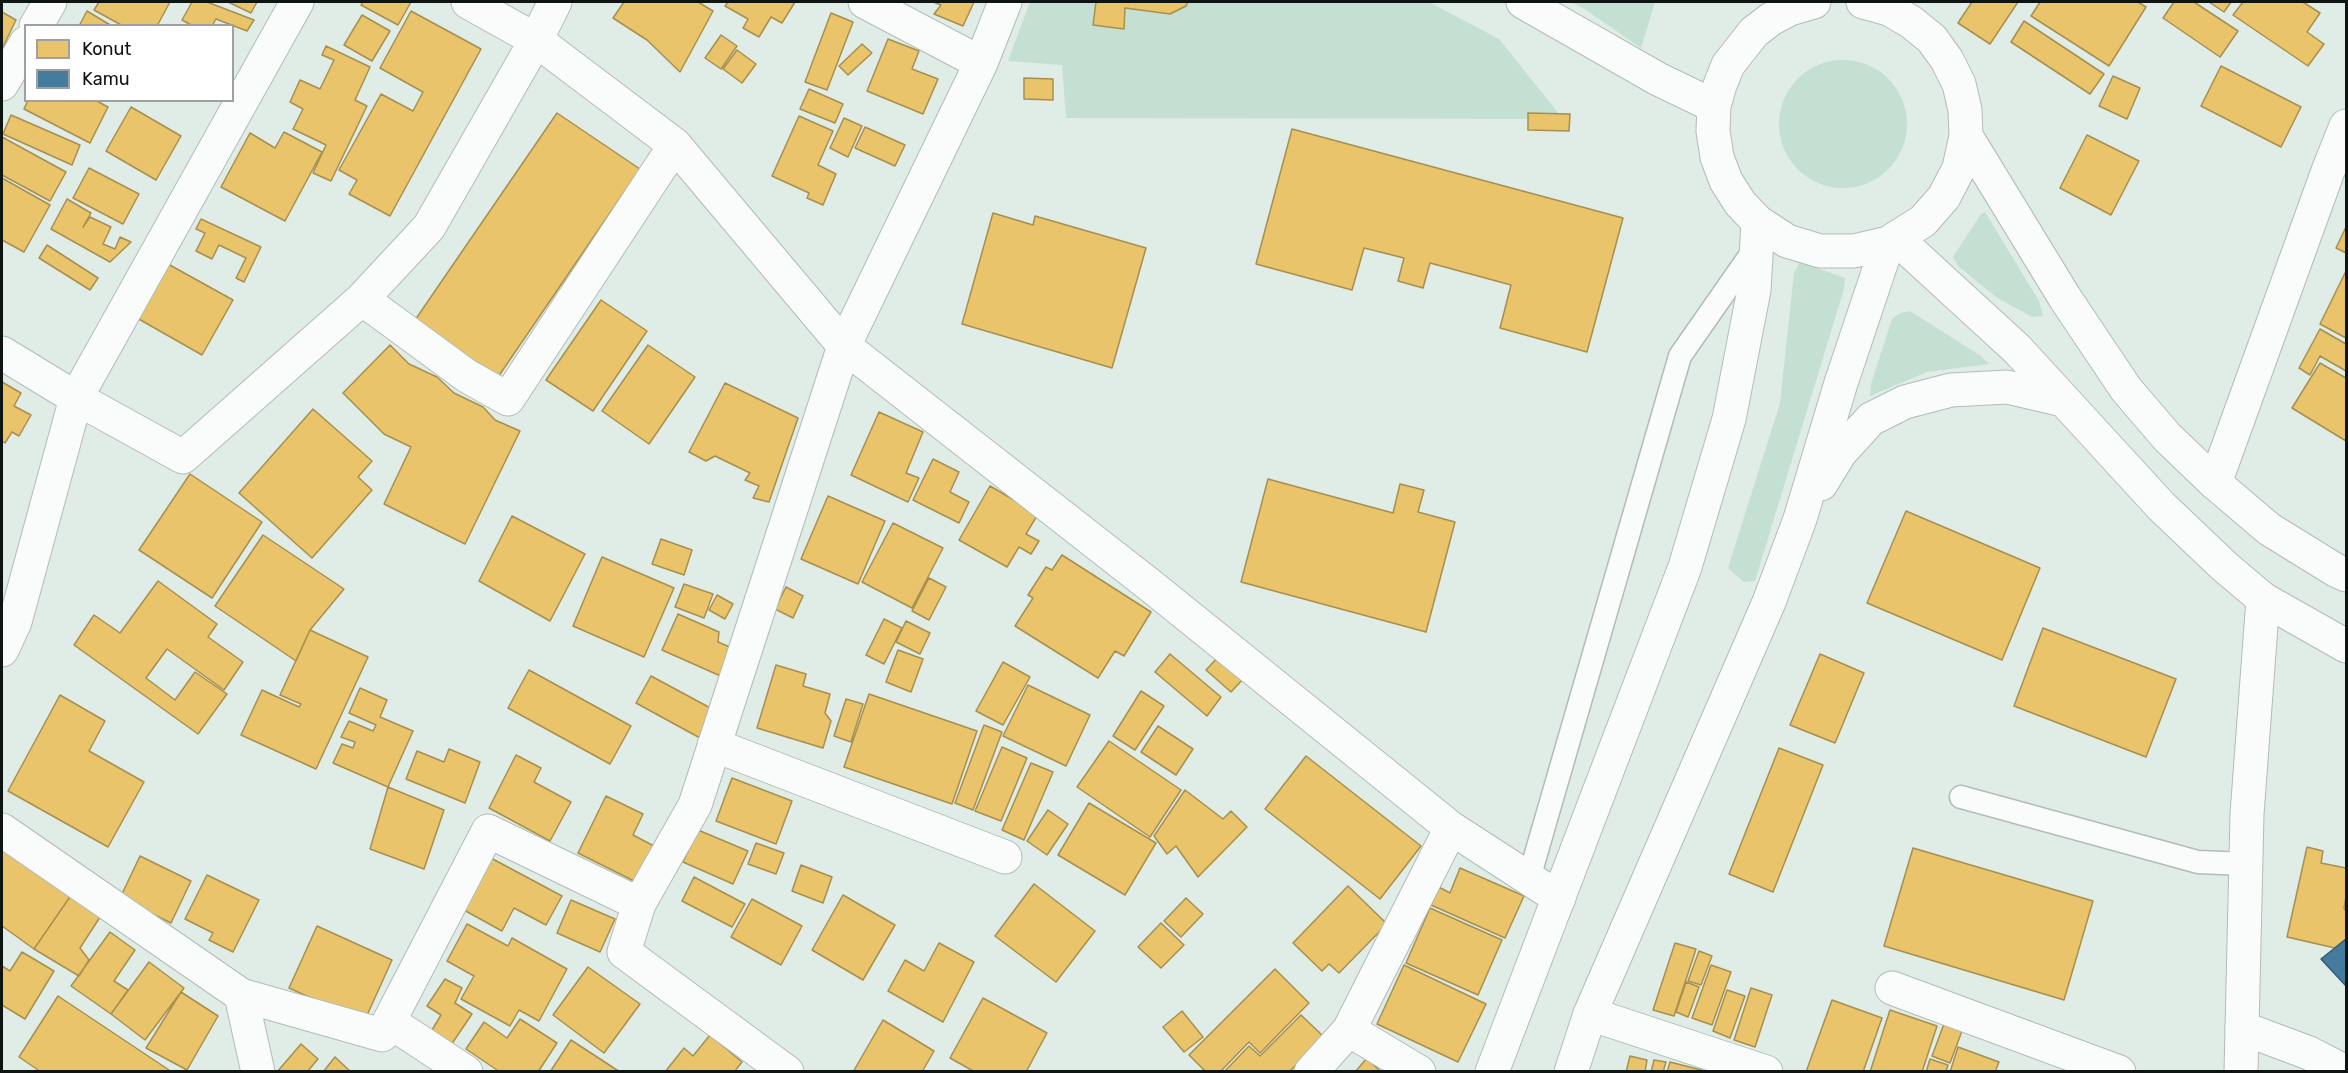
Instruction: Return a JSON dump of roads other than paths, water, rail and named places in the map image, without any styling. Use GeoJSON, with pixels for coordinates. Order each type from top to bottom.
{"type":"FeatureCollection","features":[{"type":"Feature","properties":{"kind":"street"},"geometry":{"type":"LineString","coordinates":[[37,24],[50,2]]}},
{"type":"Feature","properties":{"kind":"street"},"geometry":{"type":"LineString","coordinates":[[2,650],[15,622],[76,398],[297,2]]}},
{"type":"Feature","properties":{"kind":"street"},"geometry":{"type":"LineString","coordinates":[[468,2],[536,40],[675,145],[844,346],[1151,586],[1451,828],[1559,898]]}},
{"type":"Feature","properties":{"kind":"street"},"geometry":{"type":"LineString","coordinates":[[2,353],[76,398],[183,457],[362,299],[429,227],[536,40],[555,2]]}},
{"type":"Feature","properties":{"kind":"street"},"geometry":{"type":"LineString","coordinates":[[865,2],[981,63]]}},
{"type":"Feature","properties":{"kind":"street"},"geometry":{"type":"LineString","coordinates":[[787,1071],[624,952],[639,904],[695,805],[844,346],[981,63],[1005,2]]}},
{"type":"Feature","properties":{"kind":"street"},"geometry":{"type":"LineString","coordinates":[[1523,2],[1658,79],[1714,106]]}},
{"type":"Feature","properties":{"kind":"street"},"geometry":{"type":"LineString","coordinates":[[1757,234],[1820,251],[1854,251],[1892,241],[1923,221],[1944,197],[1959,168],[1966,136],[1965,110],[1959,84],[1947,60],[1913,12],[1863,2]]}},
{"type":"Feature","properties":{"kind":"street"},"geometry":{"type":"LineString","coordinates":[[1492,1071],[1685,567],[1729,419],[1754,290],[1757,234],[1726,181],[1717,157],[1713,131],[1714,106],[1728,65],[1740,48],[1754,32],[1791,3]]}},
{"type":"Feature","properties":{"kind":"street"},"geometry":{"type":"LineString","coordinates":[[2,84],[24,46]]}},
{"type":"Feature","properties":{"kind":"street"},"geometry":{"type":"LineString","coordinates":[[2215,483],[2346,126]]}},
{"type":"Feature","properties":{"kind":"street"},"geometry":{"type":"LineString","coordinates":[[1966,136],[2065,298],[2126,389],[2167,437],[2215,483],[2269,529],[2343,566]]}},
{"type":"Feature","properties":{"kind":"street"},"geometry":{"type":"LineString","coordinates":[[362,299],[467,376],[508,399],[675,145]]}},
{"type":"Feature","properties":{"kind":"street"},"geometry":{"type":"LineString","coordinates":[[1892,241],[2017,349],[2161,506],[2224,567],[2263,599],[2346,646]]}},
{"type":"Feature","properties":{"kind":"street"},"geometry":{"type":"LineString","coordinates":[[1571,1071],[1590,1014],[1769,602],[1800,519],[1841,383],[1892,241]]}},
{"type":"Feature","properties":{"kind":"street"},"geometry":{"type":"LineString","coordinates":[[1800,519],[1840,453],[1872,419],[1905,402],[1951,390],[2007,387],[2064,400]]}},
{"type":"Feature","properties":{"kind":"street"},"geometry":{"type":"LineString","coordinates":[[2241,1071],[2248,803],[2263,599]]}},
{"type":"Feature","properties":{"kind":"street"},"geometry":{"type":"LineString","coordinates":[[714,746],[1005,857]]}},
{"type":"Feature","properties":{"kind":"street"},"geometry":{"type":"LineString","coordinates":[[1311,1071],[1349,1030],[1451,828]]}},
{"type":"Feature","properties":{"kind":"street"},"geometry":{"type":"LineString","coordinates":[[2,830],[241,995],[382,1035],[488,831],[639,904]]}},
{"type":"Feature","properties":{"kind":"street"},"geometry":{"type":"LineString","coordinates":[[1892,988],[2119,1071]]}},
{"type":"Feature","properties":{"kind":"street"},"geometry":{"type":"LineString","coordinates":[[241,995],[258,1071]]}},
{"type":"Feature","properties":{"kind":"street"},"geometry":{"type":"LineString","coordinates":[[1590,1014],[1766,1071]]}},
{"type":"Feature","properties":{"kind":"street"},"geometry":{"type":"LineString","coordinates":[[390,1022],[466,1071]]}},
{"type":"Feature","properties":{"kind":"street"},"geometry":{"type":"LineString","coordinates":[[2242,1029],[2309,1053],[2346,1071]]}},
{"type":"Feature","properties":{"kind":"street"},"geometry":{"type":"LineString","coordinates":[[1349,1030],[1419,1071]]}},
{"type":"Feature","properties":{"kind":"lane"},"geometry":{"type":"LineString","coordinates":[[1529,878],[1680,356],[1757,234]]}},
{"type":"Feature","properties":{"kind":"lane"},"geometry":{"type":"LineString","coordinates":[[1961,797],[2198,862],[2246,864]]}}]}
